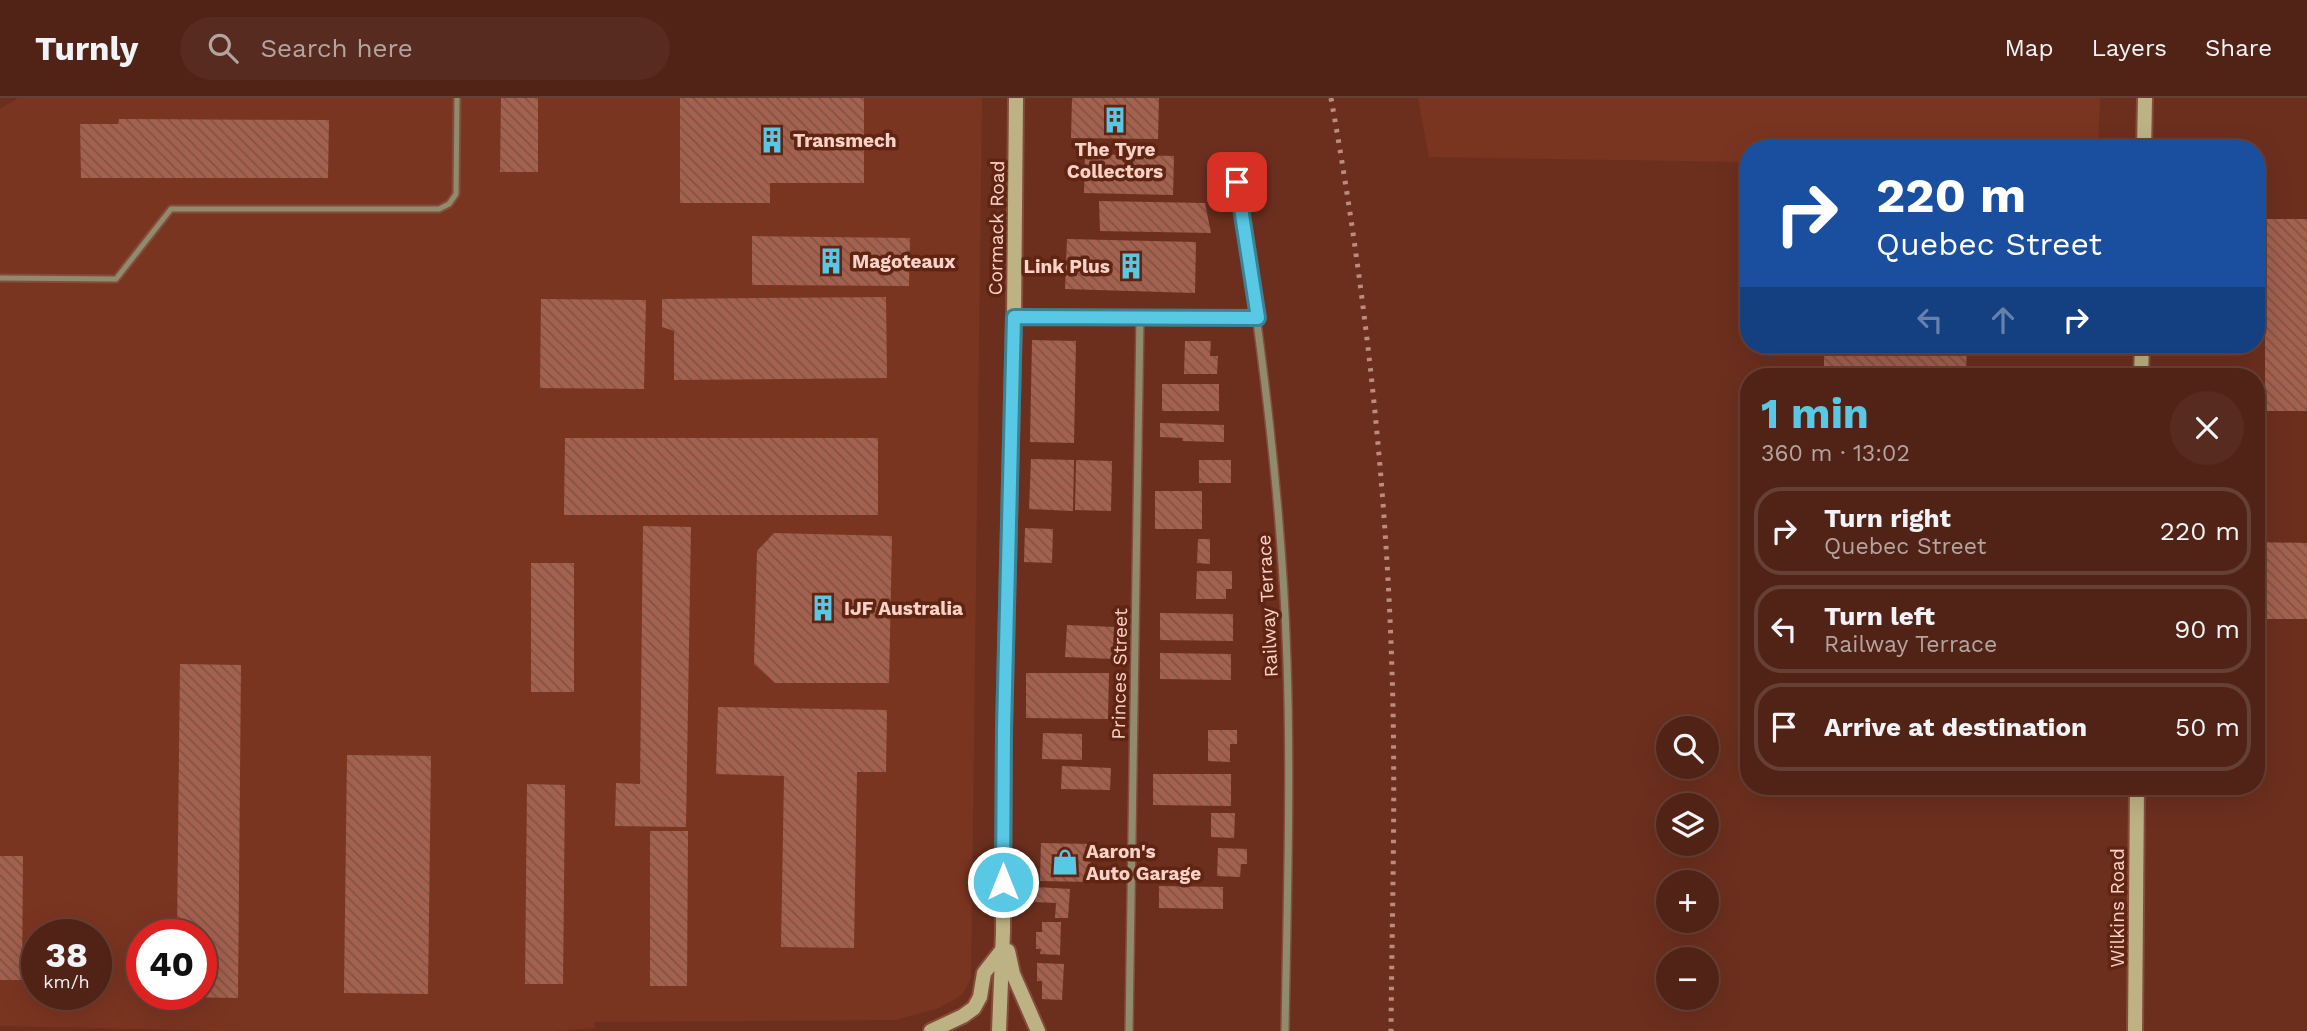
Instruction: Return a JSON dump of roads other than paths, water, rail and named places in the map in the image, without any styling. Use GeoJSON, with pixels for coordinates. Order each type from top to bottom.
{"type":"FeatureCollection","features":[{"type":"Feature","properties":{"kind":"street","name":"Cormack Road"},"geometry":{"type":"LineString","coordinates":[[999,1031],[1003,932],[1004,730],[1014,317],[1016,98]]}},
{"type":"Feature","properties":{"kind":"street"},"geometry":{"type":"LineString","coordinates":[[2144,140],[2145,98]]}},
{"type":"Feature","properties":{"kind":"street","name":"Railway Terrace"},"geometry":{"type":"LineString","coordinates":[[1237,182],[1258,318],[1272,435],[1287,660],[1285,1031]]}},
{"type":"Feature","properties":{"kind":"street"},"geometry":{"type":"LineString","coordinates":[[1014,317],[1258,318]]}},
{"type":"Feature","properties":{"kind":"street","name":"Princes Street"},"geometry":{"type":"LineString","coordinates":[[1129,1031],[1140,317]]}},
{"type":"Feature","properties":{"kind":"street","name":"Wilkins Road"},"geometry":{"type":"LineString","coordinates":[[2135,1031],[2137,795]]}},
{"type":"Feature","properties":{"kind":"street"},"geometry":{"type":"LineString","coordinates":[[1003,932],[1013,974],[1038,1031]]}},
{"type":"Feature","properties":{"kind":"street"},"geometry":{"type":"LineString","coordinates":[[931,1031],[974,1008],[980,998],[984,973],[1002,950]]}},
{"type":"Feature","properties":{"kind":"lane"},"geometry":{"type":"LineString","coordinates":[[0,278],[116,279],[171,209],[439,209],[449,204],[456,194],[457,98]]}},
{"type":"Feature","properties":{"kind":"railway"},"geometry":{"type":"LineString","coordinates":[[1331,98],[1364,312],[1385,527],[1393,716],[1391,1031]]}},
{"type":"Feature","properties":{"kind":"place","name":"The Tyre Collectors"},"geometry":{"type":"Point","coordinates":[1115,120]}},
{"type":"Feature","properties":{"kind":"place","name":"Transmech"},"geometry":{"type":"Point","coordinates":[772,140]}},
{"type":"Feature","properties":{"kind":"place","name":"Magoteaux"},"geometry":{"type":"Point","coordinates":[831,261]}},
{"type":"Feature","properties":{"kind":"place","name":"Link Plus"},"geometry":{"type":"Point","coordinates":[1131,266]}},
{"type":"Feature","properties":{"kind":"place","name":"IJF Australia"},"geometry":{"type":"Point","coordinates":[823,608]}},
{"type":"Feature","properties":{"kind":"place","name":"Aaron's Auto Garage"},"geometry":{"type":"Point","coordinates":[1065,862]}}]}
